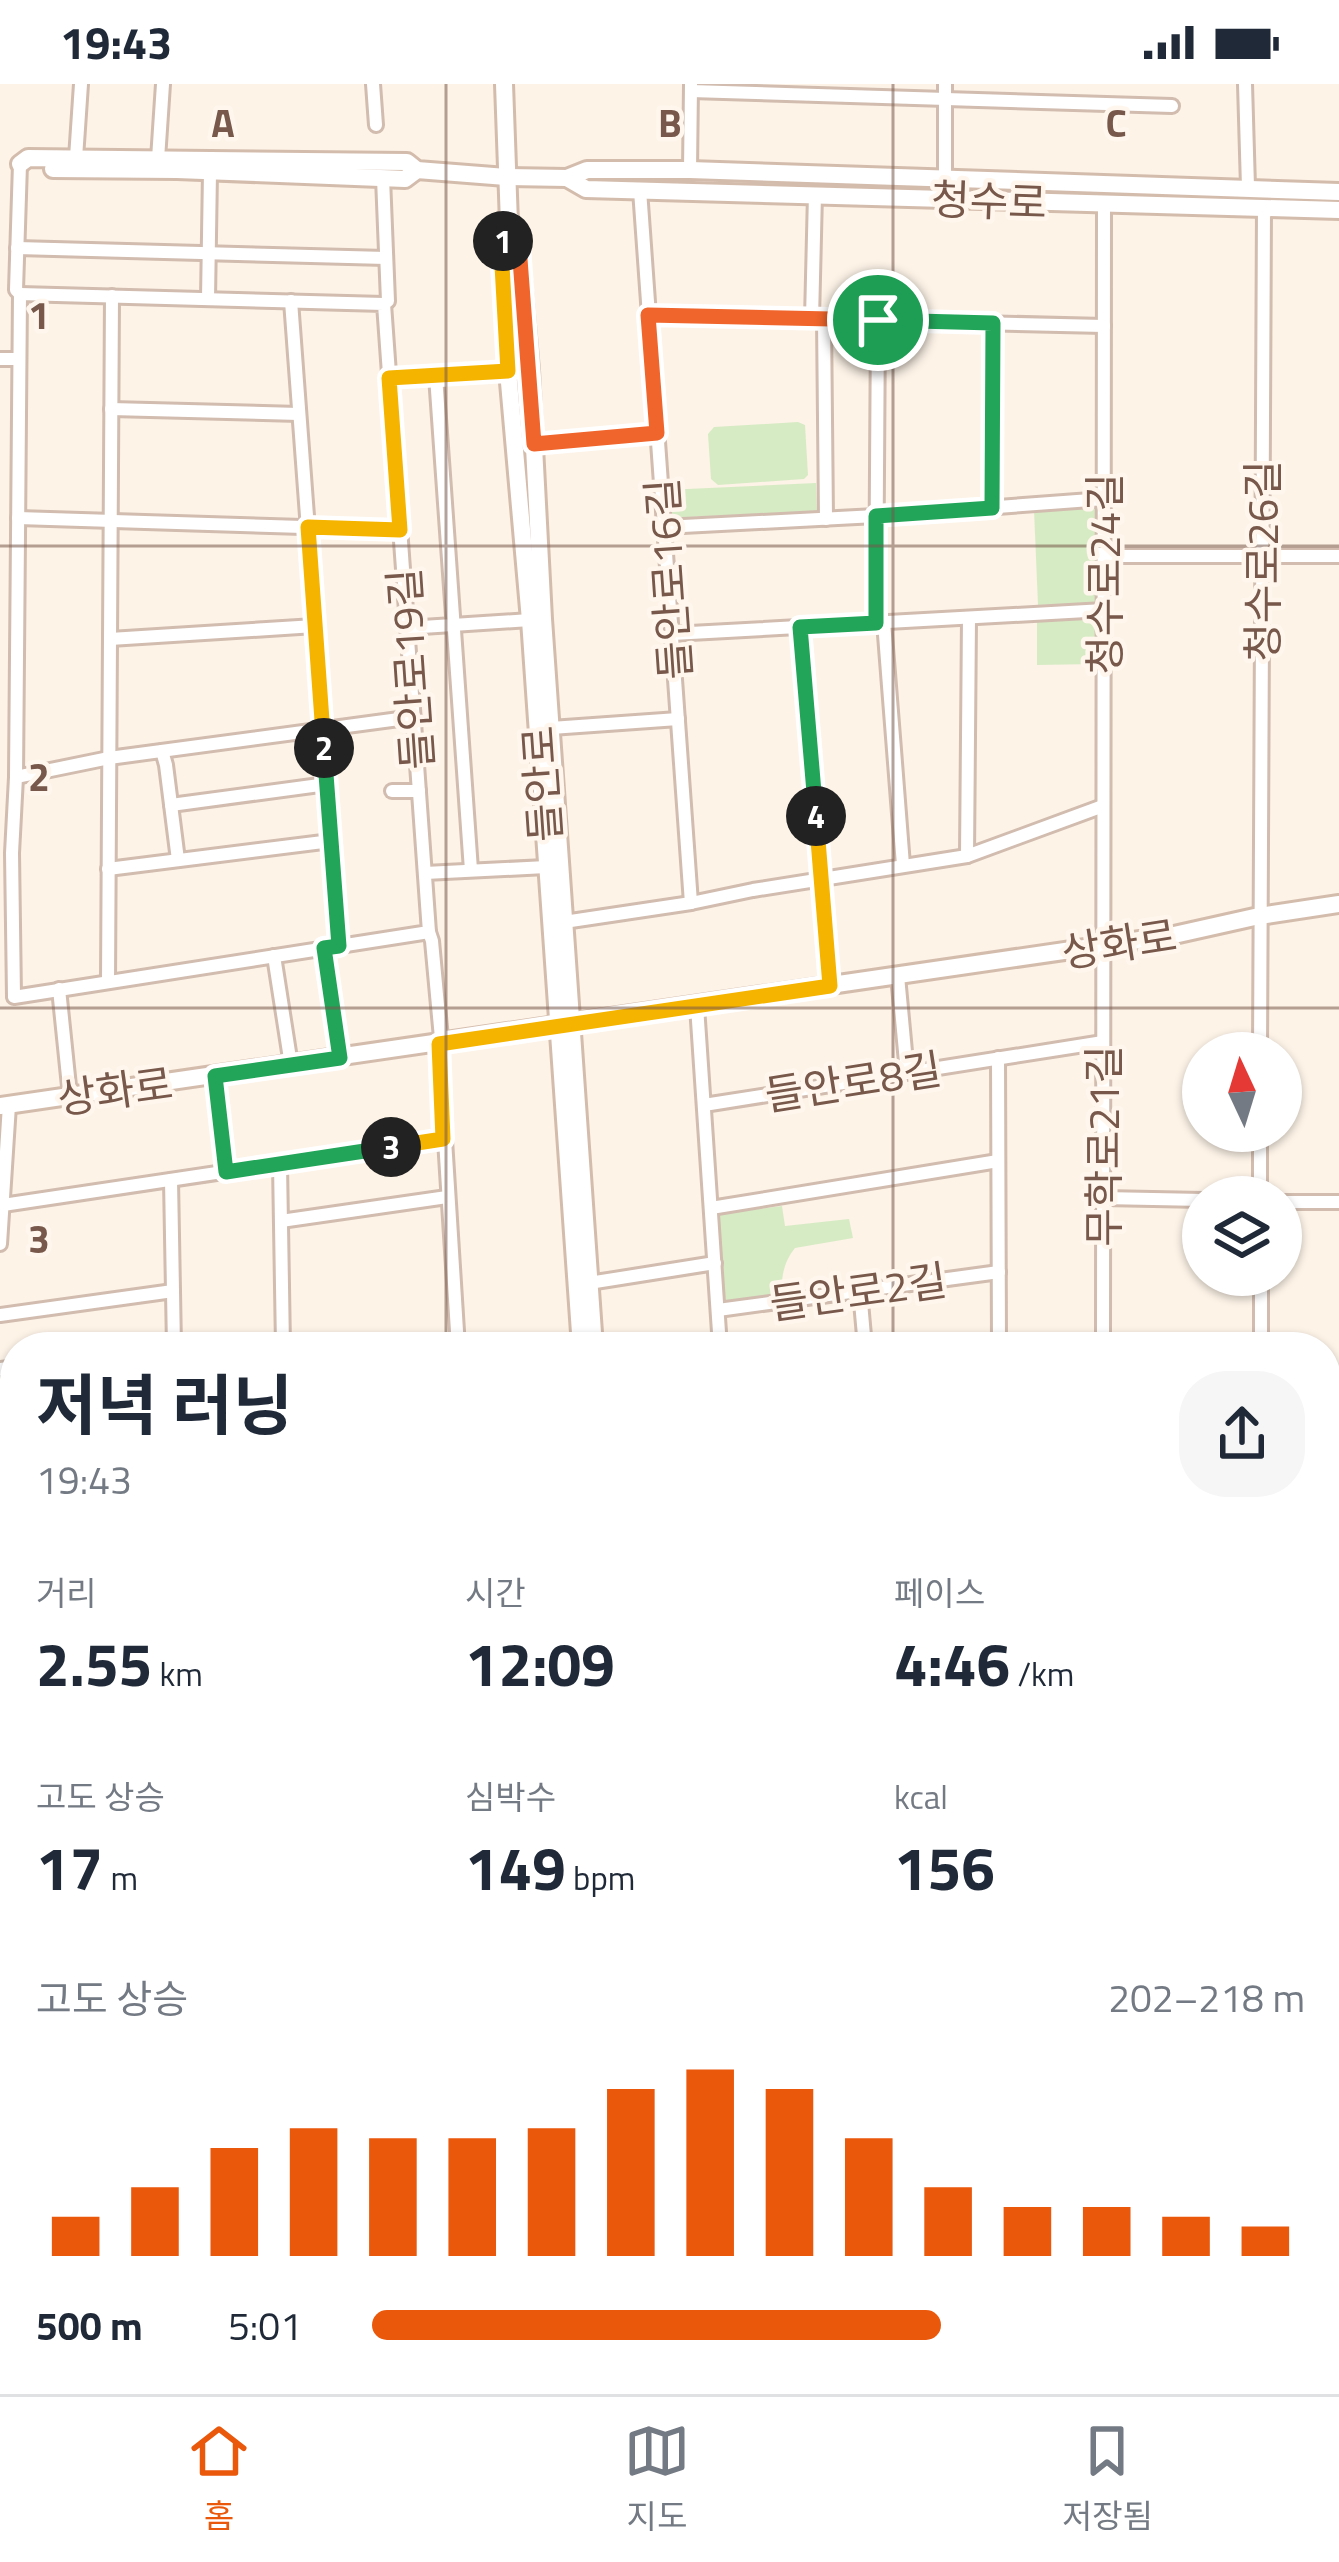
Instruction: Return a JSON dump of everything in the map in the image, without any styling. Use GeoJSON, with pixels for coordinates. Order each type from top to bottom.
{"type":"FeatureCollection","features":[{"type":"Feature","properties":{"kind":"main road","name":"들안로"},"geometry":{"type":"LineString","coordinates":[[504,84],[509,223],[519,246],[564,922],[564,1026],[579,1332]]}},
{"type":"Feature","properties":{"kind":"main road","name":"청수로"},"geometry":{"type":"LineString","coordinates":[[20,164],[28,158],[407,162],[417,170],[506,177],[567,178],[586,170],[689,170],[1339,192]]}},
{"type":"Feature","properties":{"kind":"main road","name":"청수로"},"geometry":{"type":"LineString","coordinates":[[0,163],[29,169],[383,178],[405,178],[417,170]]}},
{"type":"Feature","properties":{"kind":"main road","name":"청수로"},"geometry":{"type":"LineString","coordinates":[[567,178],[586,188],[1339,210]]}},
{"type":"Feature","properties":{"kind":"main road","name":"들안로"},"geometry":{"type":"LineString","coordinates":[[509,223],[501,248],[508,371],[546,867],[593,1332]]}},
{"type":"Feature","properties":{"kind":"main road","name":"상화로"},"geometry":{"type":"LineString","coordinates":[[5,1105],[1103,946],[1339,904]]}},
{"type":"Feature","properties":{"kind":"street"},"geometry":{"type":"LineString","coordinates":[[76,158],[81,84]]}},
{"type":"Feature","properties":{"kind":"street"},"geometry":{"type":"LineString","coordinates":[[158,159],[163,84]]}},
{"type":"Feature","properties":{"kind":"street"},"geometry":{"type":"LineString","coordinates":[[373,84],[376,125]]}},
{"type":"Feature","properties":{"kind":"street"},"geometry":{"type":"LineString","coordinates":[[1245,84],[1248,187]]}},
{"type":"Feature","properties":{"kind":"street"},"geometry":{"type":"LineString","coordinates":[[689,170],[691,88],[945,92],[1172,106]]}},
{"type":"Feature","properties":{"kind":"street","name":"청수로"},"geometry":{"type":"LineString","coordinates":[[945,92],[945,180]]}},
{"type":"Feature","properties":{"kind":"street"},"geometry":{"type":"LineString","coordinates":[[20,164],[16,777],[6,854],[7,998],[429,932],[441,1038],[457,1332]]}},
{"type":"Feature","properties":{"kind":"street"},"geometry":{"type":"LineString","coordinates":[[208,299],[210,172]]}},
{"type":"Feature","properties":{"kind":"street"},"geometry":{"type":"LineString","coordinates":[[20,294],[384,304],[388,301],[383,178]]}},
{"type":"Feature","properties":{"kind":"street"},"geometry":{"type":"LineString","coordinates":[[640,190],[648,315],[1104,326]]}},
{"type":"Feature","properties":{"kind":"street"},"geometry":{"type":"LineString","coordinates":[[815,194],[826,519]]}},
{"type":"Feature","properties":{"kind":"street","name":"청수로24길"},"geometry":{"type":"LineString","coordinates":[[1103,946],[1104,203]]}},
{"type":"Feature","properties":{"kind":"street","name":"청수로26길"},"geometry":{"type":"LineString","coordinates":[[1260,1032],[1264,207]]}},
{"type":"Feature","properties":{"kind":"street"},"geometry":{"type":"LineString","coordinates":[[17,248],[386,258]]}},
{"type":"Feature","properties":{"kind":"street"},"geometry":{"type":"LineString","coordinates":[[108,981],[112,296]]}},
{"type":"Feature","properties":{"kind":"street"},"geometry":{"type":"LineString","coordinates":[[291,301],[331,841],[331,947],[340,1058]]}},
{"type":"Feature","properties":{"kind":"street","name":"들안로19길"},"geometry":{"type":"LineString","coordinates":[[384,304],[429,932]]}},
{"type":"Feature","properties":{"kind":"street","name":"들안로16길"},"geometry":{"type":"LineString","coordinates":[[648,315],[691,903]]}},
{"type":"Feature","properties":{"kind":"street"},"geometry":{"type":"LineString","coordinates":[[878,320],[880,622],[903,865]]}},
{"type":"Feature","properties":{"kind":"street"},"geometry":{"type":"LineString","coordinates":[[992,508],[993,323]]}},
{"type":"Feature","properties":{"kind":"street"},"geometry":{"type":"LineString","coordinates":[[0,359],[19,358]]}},
{"type":"Feature","properties":{"kind":"street"},"geometry":{"type":"LineString","coordinates":[[389,378],[508,371]]}},
{"type":"Feature","properties":{"kind":"street"},"geometry":{"type":"LineString","coordinates":[[436,376],[471,870]]}},
{"type":"Feature","properties":{"kind":"street"},"geometry":{"type":"LineString","coordinates":[[111,409],[299,414]]}},
{"type":"Feature","properties":{"kind":"street"},"geometry":{"type":"LineString","coordinates":[[534,444],[657,433]]}},
{"type":"Feature","properties":{"kind":"street"},"geometry":{"type":"LineString","coordinates":[[664,527],[1104,500]]}},
{"type":"Feature","properties":{"kind":"street"},"geometry":{"type":"LineString","coordinates":[[18,518],[400,530]]}},
{"type":"Feature","properties":{"kind":"street"},"geometry":{"type":"LineString","coordinates":[[1104,556],[1339,556]]}},
{"type":"Feature","properties":{"kind":"street"},"geometry":{"type":"LineString","coordinates":[[0,608],[17,608]]}},
{"type":"Feature","properties":{"kind":"street"},"geometry":{"type":"LineString","coordinates":[[672,634],[1104,610]]}},
{"type":"Feature","properties":{"kind":"street"},"geometry":{"type":"LineString","coordinates":[[967,856],[969,618]]}},
{"type":"Feature","properties":{"kind":"street"},"geometry":{"type":"LineString","coordinates":[[407,628],[530,620]]}},
{"type":"Feature","properties":{"kind":"street"},"geometry":{"type":"LineString","coordinates":[[110,639],[315,626]]}},
{"type":"Feature","properties":{"kind":"street"},"geometry":{"type":"LineString","coordinates":[[800,627],[830,986]]}},
{"type":"Feature","properties":{"kind":"street"},"geometry":{"type":"LineString","coordinates":[[16,777],[109,758],[414,717]]}},
{"type":"Feature","properties":{"kind":"street","name":"들안로16길"},"geometry":{"type":"LineString","coordinates":[[551,728],[678,719]]}},
{"type":"Feature","properties":{"kind":"street"},"geometry":{"type":"LineString","coordinates":[[162,751],[178,860]]}},
{"type":"Feature","properties":{"kind":"street"},"geometry":{"type":"LineString","coordinates":[[171,805],[327,784]]}},
{"type":"Feature","properties":{"kind":"street","name":"들안로19길"},"geometry":{"type":"LineString","coordinates":[[392,791],[419,790]]}},
{"type":"Feature","properties":{"kind":"street"},"geometry":{"type":"LineString","coordinates":[[564,922],[967,856],[1103,806]]}},
{"type":"Feature","properties":{"kind":"street"},"geometry":{"type":"LineString","coordinates":[[108,868],[331,841]]}},
{"type":"Feature","properties":{"kind":"street"},"geometry":{"type":"LineString","coordinates":[[425,872],[546,867]]}},
{"type":"Feature","properties":{"kind":"street","name":"무학로21길"},"geometry":{"type":"LineString","coordinates":[[1103,946],[1103,1332]]}},
{"type":"Feature","properties":{"kind":"street"},"geometry":{"type":"LineString","coordinates":[[274,956],[291,1065]]}},
{"type":"Feature","properties":{"kind":"street"},"geometry":{"type":"LineString","coordinates":[[898,976],[908,1073]]}},
{"type":"Feature","properties":{"kind":"street"},"geometry":{"type":"LineString","coordinates":[[59,989],[70,1096]]}},
{"type":"Feature","properties":{"kind":"street"},"geometry":{"type":"LineString","coordinates":[[697,1006],[704,1105]]}},
{"type":"Feature","properties":{"kind":"street","name":"들안로8길"},"geometry":{"type":"LineString","coordinates":[[715,1263],[704,1105],[1103,1042]]}},
{"type":"Feature","properties":{"kind":"street"},"geometry":{"type":"LineString","coordinates":[[998,1058],[999,1332]]}},
{"type":"Feature","properties":{"kind":"street"},"geometry":{"type":"LineString","coordinates":[[215,1076],[226,1172]]}},
{"type":"Feature","properties":{"kind":"street","name":"상화로"},"geometry":{"type":"LineString","coordinates":[[0,1244],[5,1105]]}},
{"type":"Feature","properties":{"kind":"street"},"geometry":{"type":"LineString","coordinates":[[3,1205],[443,1139]]}},
{"type":"Feature","properties":{"kind":"street"},"geometry":{"type":"LineString","coordinates":[[711,1208],[998,1161]]}},
{"type":"Feature","properties":{"kind":"street"},"geometry":{"type":"LineString","coordinates":[[280,1164],[283,1332]]}},
{"type":"Feature","properties":{"kind":"street"},"geometry":{"type":"LineString","coordinates":[[171,1180],[174,1332]]}},
{"type":"Feature","properties":{"kind":"street"},"geometry":{"type":"LineString","coordinates":[[281,1221],[447,1196]]}},
{"type":"Feature","properties":{"kind":"street"},"geometry":{"type":"LineString","coordinates":[[1103,1198],[1182,1200]]}},
{"type":"Feature","properties":{"kind":"street"},"geometry":{"type":"LineString","coordinates":[[1302,1202],[1339,1202]]}},
{"type":"Feature","properties":{"kind":"street"},"geometry":{"type":"LineString","coordinates":[[590,1283],[715,1263]]}},
{"type":"Feature","properties":{"kind":"street","name":"들안로2길"},"geometry":{"type":"LineString","coordinates":[[715,1263],[719,1332]]}},
{"type":"Feature","properties":{"kind":"street","name":"들안로2길"},"geometry":{"type":"LineString","coordinates":[[718,1310],[998,1272]]}},
{"type":"Feature","properties":{"kind":"street"},"geometry":{"type":"LineString","coordinates":[[0,1315],[173,1291]]}},
{"type":"Feature","properties":{"kind":"street"},"geometry":{"type":"LineString","coordinates":[[860,1291],[864,1332]]}},
{"type":"Feature","properties":{"kind":"street"},"geometry":{"type":"LineString","coordinates":[[1261,1296],[1261,1332]]}},
{"type":"Feature","properties":{"kind":"green space"},"geometry":{"type":"Polygon","coordinates":[[[805,425],[808,475],[804,479],[718,485],[711,479],[708,434],[714,427],[805,425]]]}},
{"type":"Feature","properties":{"kind":"green space"},"geometry":{"type":"Polygon","coordinates":[[[816,483],[817,511],[667,518],[665,490],[816,483]]]}},
{"type":"Feature","properties":{"kind":"green space"},"geometry":{"type":"Polygon","coordinates":[[[1095,507],[1099,603],[1038,605],[1034,510],[1095,507]]]}},
{"type":"Feature","properties":{"kind":"green space"},"geometry":{"type":"Polygon","coordinates":[[[1095,619],[1096,664],[1037,665],[1037,620],[1095,619]]]}},
{"type":"Feature","properties":{"kind":"green space"},"geometry":{"type":"Polygon","coordinates":[[[782,1206],[785,1226],[849,1219],[853,1238],[795,1248],[784,1271],[782,1297],[721,1307],[716,1214],[782,1206]]]}},
{"type":"Feature","properties":{"kind":"route"},"geometry":{"type":"LineString","coordinates":[[509,223],[519,246],[534,444],[657,433],[648,315],[878,320],[993,323],[992,508],[876,516],[876,623],[800,627],[830,986],[439,1044],[443,1139],[226,1172],[215,1076],[340,1058],[324,948],[339,946],[308,527],[400,530],[389,378],[508,371],[501,248],[509,223]]}}]}
